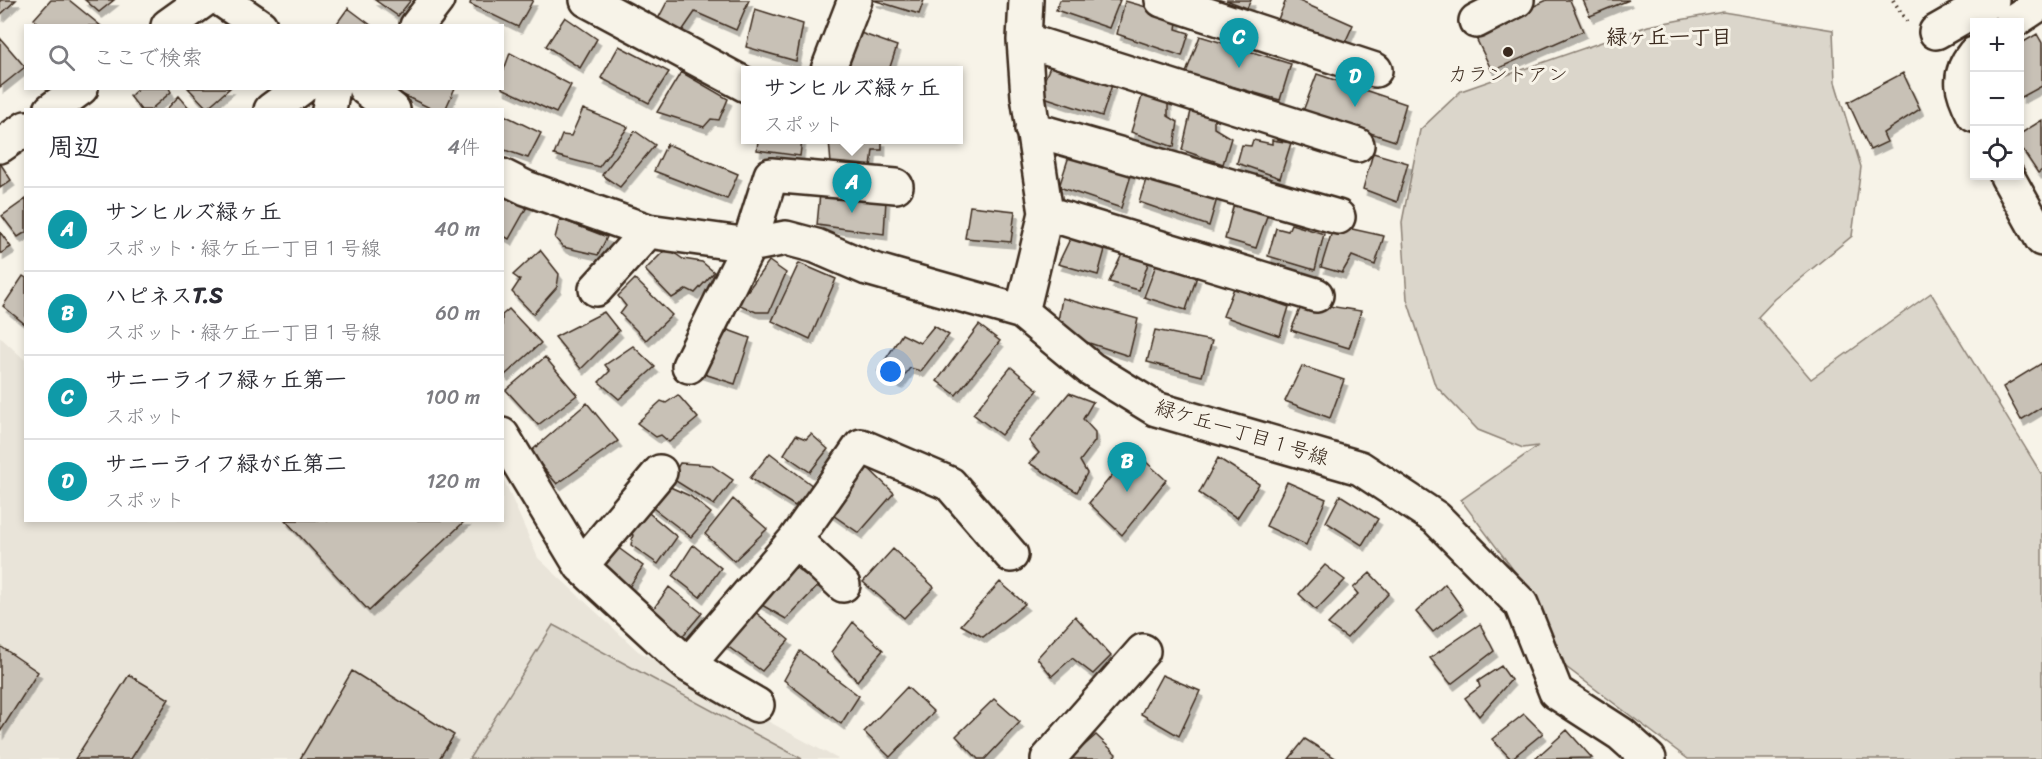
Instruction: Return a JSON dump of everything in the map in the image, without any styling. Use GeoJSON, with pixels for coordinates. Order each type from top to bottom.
{"type":"FeatureCollection","features":[{"type":"Feature","properties":{"kind":"street"},"geometry":{"type":"LineString","coordinates":[[171,24],[204,0]]}},
{"type":"Feature","properties":{"kind":"street"},"geometry":{"type":"LineString","coordinates":[[222,0],[257,24]]}},
{"type":"Feature","properties":{"kind":"street"},"geometry":{"type":"LineString","coordinates":[[419,24],[437,0]]}},
{"type":"Feature","properties":{"kind":"street"},"geometry":{"type":"LineString","coordinates":[[587,0],[741,82]]}},
{"type":"Feature","properties":{"kind":"street"},"geometry":{"type":"LineString","coordinates":[[830,66],[855,0]]}},
{"type":"Feature","properties":{"kind":"street"},"geometry":{"type":"LineString","coordinates":[[1022,312],[1046,213],[1032,129],[1024,40],[1026,0]]}},
{"type":"Feature","properties":{"kind":"street"},"geometry":{"type":"LineString","coordinates":[[1162,0],[1375,70]]}},
{"type":"Feature","properties":{"kind":"street"},"geometry":{"type":"LineString","coordinates":[[1476,21],[1517,0]]}},
{"type":"Feature","properties":{"kind":"street"},"geometry":{"type":"LineString","coordinates":[[1936,32],[1992,0]]}},
{"type":"Feature","properties":{"kind":"street"},"geometry":{"type":"LineString","coordinates":[[2018,18],[2042,2]]}},
{"type":"Feature","properties":{"kind":"street"},"geometry":{"type":"LineString","coordinates":[[1024,40],[1357,145]]}},
{"type":"Feature","properties":{"kind":"street"},"geometry":{"type":"LineString","coordinates":[[1970,59],[1966,64],[1962,92],[1970,107]]}},
{"type":"Feature","properties":{"kind":"street"},"geometry":{"type":"LineString","coordinates":[[54,108],[78,90]]}},
{"type":"Feature","properties":{"kind":"street"},"geometry":{"type":"LineString","coordinates":[[275,108],[298,90]]}},
{"type":"Feature","properties":{"kind":"street"},"geometry":{"type":"LineString","coordinates":[[329,108],[333,90]]}},
{"type":"Feature","properties":{"kind":"street"},"geometry":{"type":"LineString","coordinates":[[368,90],[391,108]]}},
{"type":"Feature","properties":{"kind":"street"},"geometry":{"type":"LineString","coordinates":[[1032,129],[1338,217]]}},
{"type":"Feature","properties":{"kind":"street"},"geometry":{"type":"LineString","coordinates":[[689,366],[749,245],[771,175],[896,186]]}},
{"type":"Feature","properties":{"kind":"street","name":"緑ケ丘一丁目１号線"},"geometry":{"type":"LineString","coordinates":[[504,177],[526,188],[648,231],[749,245],[786,238],[816,246],[867,268],[1022,312],[1090,369],[1156,409],[1360,468],[1436,518],[1521,604],[1556,692],[1621,734],[1649,759]]}},
{"type":"Feature","properties":{"kind":"street"},"geometry":{"type":"LineString","coordinates":[[2010,180],[2039,227]]}},
{"type":"Feature","properties":{"kind":"street"},"geometry":{"type":"LineString","coordinates":[[1046,213],[1317,295]]}},
{"type":"Feature","properties":{"kind":"street"},"geometry":{"type":"LineString","coordinates":[[596,288],[648,231]]}},
{"type":"Feature","properties":{"kind":"street"},"geometry":{"type":"LineString","coordinates":[[504,438],[582,566],[688,665],[757,705]]}},
{"type":"Feature","properties":{"kind":"street"},"geometry":{"type":"LineString","coordinates":[[688,665],[795,540],[861,446],[950,484],[1011,555]]}},
{"type":"Feature","properties":{"kind":"street"},"geometry":{"type":"LineString","coordinates":[[582,566],[660,472]]}},
{"type":"Feature","properties":{"kind":"street"},"geometry":{"type":"LineString","coordinates":[[795,540],[843,585]]}},
{"type":"Feature","properties":{"kind":"street"},"geometry":{"type":"LineString","coordinates":[[1048,759],[1143,651]]}},
{"type":"Feature","properties":{"kind":"shaded area"},"geometry":{"type":"Polygon","coordinates":[[[1723,12],[1833,30],[1835,82],[1861,167],[1852,236],[1775,299],[1758,317],[1811,379],[1931,293],[2042,475],[2042,759],[1688,759],[1566,667],[1539,604],[1461,500],[1538,446],[1523,448],[1478,430],[1435,385],[1407,299],[1402,222],[1420,130],[1461,91],[1648,26],[1723,12]]]}},
{"type":"Feature","properties":{"kind":"shaded area"},"geometry":{"type":"Polygon","coordinates":[[[0,337],[24,359],[24,522],[504,522],[504,480],[538,558],[638,651],[838,759],[0,759],[0,337]]]}},
{"type":"Feature","properties":{"kind":"shaded area"},"geometry":{"type":"Polygon","coordinates":[[[553,625],[802,759],[469,759],[553,625]]]}},
{"type":"Feature","properties":{"kind":"building"},"geometry":{"type":"Polygon","coordinates":[[[0,0],[16,0],[0,15],[0,0]]]}},
{"type":"Feature","properties":{"kind":"building"},"geometry":{"type":"Polygon","coordinates":[[[51,0],[69,0],[99,24],[38,24],[34,19],[51,0]]]}},
{"type":"Feature","properties":{"kind":"building"},"geometry":{"type":"Polygon","coordinates":[[[85,0],[114,0],[99,12],[85,0]]]}},
{"type":"Feature","properties":{"kind":"building"},"geometry":{"type":"Polygon","coordinates":[[[375,0],[411,0],[398,16],[375,0]]]}},
{"type":"Feature","properties":{"kind":"building"},"geometry":{"type":"Polygon","coordinates":[[[471,0],[533,0],[518,27],[470,4],[471,0]]]}},
{"type":"Feature","properties":{"kind":"building"},"geometry":{"type":"Polygon","coordinates":[[[668,0],[749,0],[736,30],[695,12],[680,34],[657,21],[668,0]]]}},
{"type":"Feature","properties":{"kind":"building"},"geometry":{"type":"Polygon","coordinates":[[[873,0],[924,0],[919,14],[873,0]]]}},
{"type":"Feature","properties":{"kind":"building"},"geometry":{"type":"Polygon","coordinates":[[[1060,0],[1120,0],[1109,28],[1056,10],[1060,0]]]}},
{"type":"Feature","properties":{"kind":"building"},"geometry":{"type":"Polygon","coordinates":[[[1226,0],[1251,0],[1247,8],[1226,0]]]}},
{"type":"Feature","properties":{"kind":"building"},"geometry":{"type":"Polygon","coordinates":[[[1286,0],[1297,0],[1353,25],[1342,49],[1276,24],[1286,0]]]}},
{"type":"Feature","properties":{"kind":"building","name":"カラントアン"},"geometry":{"type":"Polygon","coordinates":[[[1547,0],[1570,0],[1583,31],[1492,71],[1474,34],[1547,0]]]}},
{"type":"Feature","properties":{"kind":"building"},"geometry":{"type":"Polygon","coordinates":[[[1583,0],[1629,0],[1590,16],[1583,0]]]}},
{"type":"Feature","properties":{"kind":"building"},"geometry":{"type":"Polygon","coordinates":[[[1125,1],[1178,16],[1176,29],[1189,33],[1182,56],[1117,34],[1125,1]]]}},
{"type":"Feature","properties":{"kind":"building"},"geometry":{"type":"Polygon","coordinates":[[[348,8],[369,24],[336,24],[348,8]]]}},
{"type":"Feature","properties":{"kind":"building"},"geometry":{"type":"Polygon","coordinates":[[[755,9],[803,24],[796,61],[746,47],[755,9]]]}},
{"type":"Feature","properties":{"kind":"building"},"geometry":{"type":"Polygon","coordinates":[[[565,17],[597,39],[580,68],[546,46],[565,17]]]}},
{"type":"Feature","properties":{"kind":"building"},"geometry":{"type":"Polygon","coordinates":[[[855,31],[897,46],[890,66],[844,66],[855,31]]]}},
{"type":"Feature","properties":{"kind":"building"},"geometry":{"type":"Polygon","coordinates":[[[2037,34],[2042,43],[2042,86],[2024,96],[2024,72],[2024,42],[2037,34]]]}},
{"type":"Feature","properties":{"kind":"building"},"geometry":{"type":"Polygon","coordinates":[[[1200,36],[1291,64],[1280,100],[1186,73],[1200,36]]]}},
{"type":"Feature","properties":{"kind":"building"},"geometry":{"type":"Polygon","coordinates":[[[0,38],[24,68],[0,87],[0,38]]]}},
{"type":"Feature","properties":{"kind":"building"},"geometry":{"type":"Polygon","coordinates":[[[619,46],[669,72],[649,103],[601,78],[619,46]]]}},
{"type":"Feature","properties":{"kind":"building"},"geometry":{"type":"Polygon","coordinates":[[[510,53],[571,85],[556,113],[504,89],[504,70],[510,53]]]}},
{"type":"Feature","properties":{"kind":"building"},"geometry":{"type":"Polygon","coordinates":[[[1052,62],[1112,85],[1102,116],[1038,95],[1052,62]]]}},
{"type":"Feature","properties":{"kind":"building"},"geometry":{"type":"Polygon","coordinates":[[[681,72],[728,99],[719,120],[711,119],[704,127],[657,112],[681,72]]]}},
{"type":"Feature","properties":{"kind":"building"},"geometry":{"type":"Polygon","coordinates":[[[1903,73],[1920,109],[1883,133],[1887,142],[1870,150],[1848,102],[1903,73]]]}},
{"type":"Feature","properties":{"kind":"building"},"geometry":{"type":"Polygon","coordinates":[[[1317,74],[1406,104],[1395,141],[1303,111],[1317,74]]]}},
{"type":"Feature","properties":{"kind":"building"},"geometry":{"type":"Polygon","coordinates":[[[137,90],[170,90],[171,92],[152,108],[139,108],[130,96],[137,90]]]}},
{"type":"Feature","properties":{"kind":"building"},"geometry":{"type":"Polygon","coordinates":[[[190,90],[228,90],[207,108],[190,90]]]}},
{"type":"Feature","properties":{"kind":"building"},"geometry":{"type":"Polygon","coordinates":[[[393,90],[454,90],[446,108],[430,108],[393,90]]]}},
{"type":"Feature","properties":{"kind":"building"},"geometry":{"type":"Polygon","coordinates":[[[1143,93],[1168,101],[1168,116],[1178,122],[1174,147],[1131,132],[1143,93]]]}},
{"type":"Feature","properties":{"kind":"building"},"geometry":{"type":"Polygon","coordinates":[[[179,96],[189,108],[168,108],[179,96]]]}},
{"type":"Feature","properties":{"kind":"building"},"geometry":{"type":"Polygon","coordinates":[[[583,109],[628,127],[599,167],[554,155],[562,135],[571,136],[583,109]]]}},
{"type":"Feature","properties":{"kind":"building"},"geometry":{"type":"Polygon","coordinates":[[[1191,111],[1214,117],[1214,128],[1231,138],[1223,164],[1182,150],[1191,111]]]}},
{"type":"Feature","properties":{"kind":"building"},"geometry":{"type":"Polygon","coordinates":[[[504,115],[541,133],[528,158],[504,150],[504,115]]]}},
{"type":"Feature","properties":{"kind":"building"},"geometry":{"type":"Polygon","coordinates":[[[2042,120],[2042,170],[2038,173],[2024,152],[2024,131],[2042,120]]]}},
{"type":"Feature","properties":{"kind":"building"},"geometry":{"type":"Polygon","coordinates":[[[635,131],[655,145],[620,187],[602,175],[635,131]]]}},
{"type":"Feature","properties":{"kind":"building"},"geometry":{"type":"Polygon","coordinates":[[[1253,140],[1272,144],[1272,140],[1291,143],[1280,178],[1237,163],[1242,145],[1251,146],[1253,140]]]}},
{"type":"Feature","properties":{"kind":"building"},"geometry":{"type":"Polygon","coordinates":[[[667,144],[738,174],[727,199],[654,171],[667,144]]]}},
{"type":"Feature","properties":{"kind":"building"},"geometry":{"type":"Polygon","coordinates":[[[758,144],[802,144],[800,156],[757,150],[758,144]]]}},
{"type":"Feature","properties":{"kind":"building"},"geometry":{"type":"Polygon","coordinates":[[[829,144],[882,144],[882,150],[873,150],[871,167],[831,164],[829,144]]]}},
{"type":"Feature","properties":{"kind":"building"},"geometry":{"type":"Polygon","coordinates":[[[1070,153],[1132,172],[1121,208],[1059,187],[1070,153]]]}},
{"type":"Feature","properties":{"kind":"building"},"geometry":{"type":"Polygon","coordinates":[[[1373,153],[1408,163],[1397,202],[1363,189],[1373,153]]]}},
{"type":"Feature","properties":{"kind":"building"},"geometry":{"type":"Polygon","coordinates":[[[0,163],[11,180],[0,188],[0,163]]]}},
{"type":"Feature","properties":{"kind":"building"},"geometry":{"type":"Polygon","coordinates":[[[1147,176],[1218,195],[1209,226],[1139,202],[1147,176]]]}},
{"type":"Feature","properties":{"kind":"building"},"geometry":{"type":"Polygon","coordinates":[[[504,192],[528,205],[509,239],[504,236],[504,192]]]}},
{"type":"Feature","properties":{"kind":"building"},"geometry":{"type":"Polygon","coordinates":[[[820,193],[886,200],[884,234],[817,225],[820,193]]]}},
{"type":"Feature","properties":{"kind":"building"},"geometry":{"type":"Polygon","coordinates":[[[24,200],[24,233],[18,237],[2,216],[24,200]]]}},
{"type":"Feature","properties":{"kind":"building"},"geometry":{"type":"Polygon","coordinates":[[[1234,203],[1268,213],[1256,248],[1225,239],[1234,203]]]}},
{"type":"Feature","properties":{"kind":"building"},"geometry":{"type":"Polygon","coordinates":[[[970,206],[1015,211],[1011,242],[965,238],[970,206]]]}},
{"type":"Feature","properties":{"kind":"building"},"geometry":{"type":"Polygon","coordinates":[[[560,219],[607,237],[598,255],[563,247],[555,238],[560,219]]]}},
{"type":"Feature","properties":{"kind":"building"},"geometry":{"type":"Polygon","coordinates":[[[1291,224],[1324,234],[1315,270],[1268,256],[1276,228],[1288,231],[1291,224]]]}},
{"type":"Feature","properties":{"kind":"building"},"geometry":{"type":"Polygon","coordinates":[[[1334,225],[1384,236],[1375,265],[1352,256],[1342,273],[1321,267],[1334,225]]]}},
{"type":"Feature","properties":{"kind":"building"},"geometry":{"type":"Polygon","coordinates":[[[0,232],[11,247],[0,254],[0,232]]]}},
{"type":"Feature","properties":{"kind":"building"},"geometry":{"type":"Polygon","coordinates":[[[1072,235],[1106,246],[1098,275],[1058,264],[1072,235]]]}},
{"type":"Feature","properties":{"kind":"building"},"geometry":{"type":"Polygon","coordinates":[[[667,248],[683,259],[702,262],[714,272],[695,293],[687,289],[672,298],[645,270],[667,248]]]}},
{"type":"Feature","properties":{"kind":"building"},"geometry":{"type":"Polygon","coordinates":[[[540,250],[559,274],[557,287],[533,314],[512,292],[520,280],[513,275],[540,250]]]}},
{"type":"Feature","properties":{"kind":"building"},"geometry":{"type":"Polygon","coordinates":[[[1123,252],[1150,258],[1139,290],[1109,282],[1123,252]]]}},
{"type":"Feature","properties":{"kind":"building"},"geometry":{"type":"Polygon","coordinates":[[[769,261],[786,273],[769,312],[756,312],[738,304],[769,261]]]}},
{"type":"Feature","properties":{"kind":"building"},"geometry":{"type":"Polygon","coordinates":[[[799,263],[836,279],[810,339],[772,321],[799,263]]]}},
{"type":"Feature","properties":{"kind":"building"},"geometry":{"type":"Polygon","coordinates":[[[1156,265],[1197,276],[1186,310],[1144,297],[1156,265]]]}},
{"type":"Feature","properties":{"kind":"building"},"geometry":{"type":"Polygon","coordinates":[[[23,276],[24,277],[24,323],[3,306],[23,276]]]}},
{"type":"Feature","properties":{"kind":"building"},"geometry":{"type":"Polygon","coordinates":[[[635,279],[672,315],[646,340],[620,314],[626,306],[618,296],[635,279]]]}},
{"type":"Feature","properties":{"kind":"building"},"geometry":{"type":"Polygon","coordinates":[[[1234,288],[1289,307],[1280,336],[1223,316],[1234,288]]]}},
{"type":"Feature","properties":{"kind":"building"},"geometry":{"type":"Polygon","coordinates":[[[1062,298],[1138,319],[1129,356],[1080,340],[1058,321],[1062,298]]]}},
{"type":"Feature","properties":{"kind":"building"},"geometry":{"type":"Polygon","coordinates":[[[1303,302],[1361,311],[1349,348],[1291,330],[1303,302]]]}},
{"type":"Feature","properties":{"kind":"building"},"geometry":{"type":"Polygon","coordinates":[[[509,309],[541,343],[505,375],[504,374],[504,313],[509,309]]]}},
{"type":"Feature","properties":{"kind":"building"},"geometry":{"type":"Polygon","coordinates":[[[604,312],[619,331],[581,369],[555,337],[604,312]]]}},
{"type":"Feature","properties":{"kind":"building"},"geometry":{"type":"Polygon","coordinates":[[[979,325],[1000,341],[956,395],[937,381],[979,325]]]}},
{"type":"Feature","properties":{"kind":"building"},"geometry":{"type":"Polygon","coordinates":[[[934,326],[949,335],[921,371],[910,368],[899,383],[878,371],[902,334],[920,343],[934,326]]]}},
{"type":"Feature","properties":{"kind":"building"},"geometry":{"type":"Polygon","coordinates":[[[728,330],[750,338],[735,384],[698,372],[728,330]]]}},
{"type":"Feature","properties":{"kind":"building"},"geometry":{"type":"Polygon","coordinates":[[[1155,330],[1212,341],[1202,376],[1147,362],[1155,330]]]}},
{"type":"Feature","properties":{"kind":"building"},"geometry":{"type":"Polygon","coordinates":[[[633,346],[655,367],[619,399],[599,382],[610,371],[605,365],[633,346]]]}},
{"type":"Feature","properties":{"kind":"building"},"geometry":{"type":"Polygon","coordinates":[[[545,357],[577,395],[538,425],[506,390],[545,357]]]}},
{"type":"Feature","properties":{"kind":"building"},"geometry":{"type":"Polygon","coordinates":[[[2042,363],[2042,407],[2021,420],[2003,387],[2042,363]]]}},
{"type":"Feature","properties":{"kind":"building"},"geometry":{"type":"Polygon","coordinates":[[[1302,366],[1344,380],[1330,418],[1285,401],[1302,366]]]}},
{"type":"Feature","properties":{"kind":"building"},"geometry":{"type":"Polygon","coordinates":[[[1011,367],[1038,390],[1001,435],[973,414],[1011,367]]]}},
{"type":"Feature","properties":{"kind":"building"},"geometry":{"type":"Polygon","coordinates":[[[1069,393],[1093,402],[1083,419],[1095,432],[1095,441],[1080,461],[1087,473],[1077,492],[1029,463],[1039,453],[1029,441],[1069,393]]]}},
{"type":"Feature","properties":{"kind":"building"},"geometry":{"type":"Polygon","coordinates":[[[678,395],[698,418],[669,442],[661,435],[656,437],[637,423],[661,401],[666,403],[678,395]]]}},
{"type":"Feature","properties":{"kind":"building"},"geometry":{"type":"Polygon","coordinates":[[[587,403],[618,441],[557,484],[530,452],[587,403]]]}},
{"type":"Feature","properties":{"kind":"building"},"geometry":{"type":"Polygon","coordinates":[[[811,434],[828,449],[810,472],[784,454],[796,435],[806,439],[811,434]]]}},
{"type":"Feature","properties":{"kind":"building"},"geometry":{"type":"Polygon","coordinates":[[[1133,450],[1166,480],[1122,535],[1089,503],[1133,450]]]}},
{"type":"Feature","properties":{"kind":"building"},"geometry":{"type":"Polygon","coordinates":[[[770,453],[813,486],[795,506],[750,478],[770,453]]]}},
{"type":"Feature","properties":{"kind":"building"},"geometry":{"type":"Polygon","coordinates":[[[1218,458],[1259,484],[1237,518],[1199,493],[1218,458]]]}},
{"type":"Feature","properties":{"kind":"building"},"geometry":{"type":"Polygon","coordinates":[[[680,463],[711,465],[733,480],[714,505],[671,478],[680,463]]]}},
{"type":"Feature","properties":{"kind":"building"},"geometry":{"type":"Polygon","coordinates":[[[863,463],[894,493],[859,533],[827,511],[863,463]]]}},
{"type":"Feature","properties":{"kind":"building"},"geometry":{"type":"Polygon","coordinates":[[[1287,482],[1326,499],[1306,545],[1266,526],[1287,482]]]}},
{"type":"Feature","properties":{"kind":"building"},"geometry":{"type":"Polygon","coordinates":[[[668,486],[690,496],[711,513],[691,537],[649,505],[668,486]]]}},
{"type":"Feature","properties":{"kind":"building"},"geometry":{"type":"Polygon","coordinates":[[[1340,495],[1378,519],[1362,545],[1326,522],[1340,495]]]}},
{"type":"Feature","properties":{"kind":"building"},"geometry":{"type":"Polygon","coordinates":[[[733,499],[767,529],[734,561],[705,534],[733,499]]]}},
{"type":"Feature","properties":{"kind":"building"},"geometry":{"type":"Polygon","coordinates":[[[643,508],[677,537],[658,564],[631,545],[633,535],[626,528],[643,508]]]}},
{"type":"Feature","properties":{"kind":"building"},"geometry":{"type":"Polygon","coordinates":[[[287,522],[464,522],[369,611],[287,522]]]}},
{"type":"Feature","properties":{"kind":"building"},"geometry":{"type":"Polygon","coordinates":[[[613,544],[643,566],[625,593],[592,568],[613,544]]]}},
{"type":"Feature","properties":{"kind":"building"},"geometry":{"type":"Polygon","coordinates":[[[693,545],[721,568],[700,597],[673,576],[693,545]]]}},
{"type":"Feature","properties":{"kind":"building"},"geometry":{"type":"Polygon","coordinates":[[[893,549],[934,587],[904,618],[863,582],[893,549]]]}},
{"type":"Feature","properties":{"kind":"building"},"geometry":{"type":"Polygon","coordinates":[[[1325,565],[1345,580],[1316,610],[1299,594],[1325,565]]]}},
{"type":"Feature","properties":{"kind":"building"},"geometry":{"type":"Polygon","coordinates":[[[796,568],[819,585],[786,619],[755,601],[778,572],[796,568]]]}},
{"type":"Feature","properties":{"kind":"building"},"geometry":{"type":"Polygon","coordinates":[[[1370,573],[1389,593],[1347,638],[1328,624],[1358,594],[1353,588],[1370,573]]]}},
{"type":"Feature","properties":{"kind":"building"},"geometry":{"type":"Polygon","coordinates":[[[1000,582],[1025,604],[983,637],[961,625],[1000,582]]]}},
{"type":"Feature","properties":{"kind":"building"},"geometry":{"type":"Polygon","coordinates":[[[1445,584],[1463,609],[1433,632],[1416,612],[1445,584]]]}},
{"type":"Feature","properties":{"kind":"building"},"geometry":{"type":"Polygon","coordinates":[[[669,587],[702,613],[680,639],[649,615],[669,587]]]}},
{"type":"Feature","properties":{"kind":"building"},"geometry":{"type":"Polygon","coordinates":[[[748,606],[789,640],[762,671],[723,643],[748,606]]]}},
{"type":"Feature","properties":{"kind":"building"},"geometry":{"type":"Polygon","coordinates":[[[1075,616],[1111,656],[1093,674],[1072,658],[1052,676],[1037,658],[1075,616]]]}},
{"type":"Feature","properties":{"kind":"building"},"geometry":{"type":"Polygon","coordinates":[[[853,622],[883,650],[857,681],[831,652],[853,622]]]}},
{"type":"Feature","properties":{"kind":"building"},"geometry":{"type":"Polygon","coordinates":[[[1480,624],[1494,651],[1451,684],[1430,658],[1480,624]]]}},
{"type":"Feature","properties":{"kind":"building"},"geometry":{"type":"Polygon","coordinates":[[[0,646],[38,672],[0,732],[0,646]]]}},
{"type":"Feature","properties":{"kind":"building"},"geometry":{"type":"Polygon","coordinates":[[[800,651],[859,696],[841,724],[784,680],[800,651]]]}},
{"type":"Feature","properties":{"kind":"building"},"geometry":{"type":"Polygon","coordinates":[[[1501,666],[1511,680],[1479,716],[1465,698],[1480,687],[1478,681],[1501,666]]]}},
{"type":"Feature","properties":{"kind":"building"},"geometry":{"type":"Polygon","coordinates":[[[352,671],[454,735],[439,759],[300,759],[352,671]]]}},
{"type":"Feature","properties":{"kind":"building"},"geometry":{"type":"Polygon","coordinates":[[[129,675],[169,699],[131,759],[75,759],[129,675]]]}},
{"type":"Feature","properties":{"kind":"building"},"geometry":{"type":"Polygon","coordinates":[[[1162,675],[1200,691],[1179,736],[1141,714],[1162,675]]]}},
{"type":"Feature","properties":{"kind":"building"},"geometry":{"type":"Polygon","coordinates":[[[907,687],[934,712],[890,757],[864,732],[907,687]]]}},
{"type":"Feature","properties":{"kind":"building"},"geometry":{"type":"Polygon","coordinates":[[[994,699],[1020,722],[985,759],[978,759],[956,736],[994,699]]]}},
{"type":"Feature","properties":{"kind":"building"},"geometry":{"type":"Polygon","coordinates":[[[1524,714],[1543,733],[1511,759],[1492,739],[1524,714]]]}},
{"type":"Feature","properties":{"kind":"building"},"geometry":{"type":"Polygon","coordinates":[[[1567,730],[1592,758],[1536,758],[1567,730]]]}},
{"type":"Feature","properties":{"kind":"building"},"geometry":{"type":"Polygon","coordinates":[[[1096,735],[1116,754],[1112,759],[1069,759],[1096,735]]]}},
{"type":"Feature","properties":{"kind":"building"},"geometry":{"type":"Polygon","coordinates":[[[1305,739],[1337,759],[1289,759],[1305,739]]]}},
{"type":"Feature","properties":{"kind":"place","name":"カラントアン"},"geometry":{"type":"Point","coordinates":[1508,52]}},
{"type":"Feature","properties":{"kind":"place","name":"サニーライフ緑ヶ丘第一"},"geometry":{"type":"Point","coordinates":[1239,68]}},
{"type":"Feature","properties":{"kind":"place","name":"サニーライフ緑が丘第二"},"geometry":{"type":"Point","coordinates":[1355,107]}},
{"type":"Feature","properties":{"kind":"place","name":"サンヒルズ緑ヶ丘"},"geometry":{"type":"Point","coordinates":[852,213]}},
{"type":"Feature","properties":{"kind":"place","name":"ハピネスT.S"},"geometry":{"type":"Point","coordinates":[1127,492]}},
{"type":"Feature","properties":{"kind":"district","name":"緑ヶ丘一丁目"},"geometry":{"type":"Point","coordinates":[1669,37]}}]}
